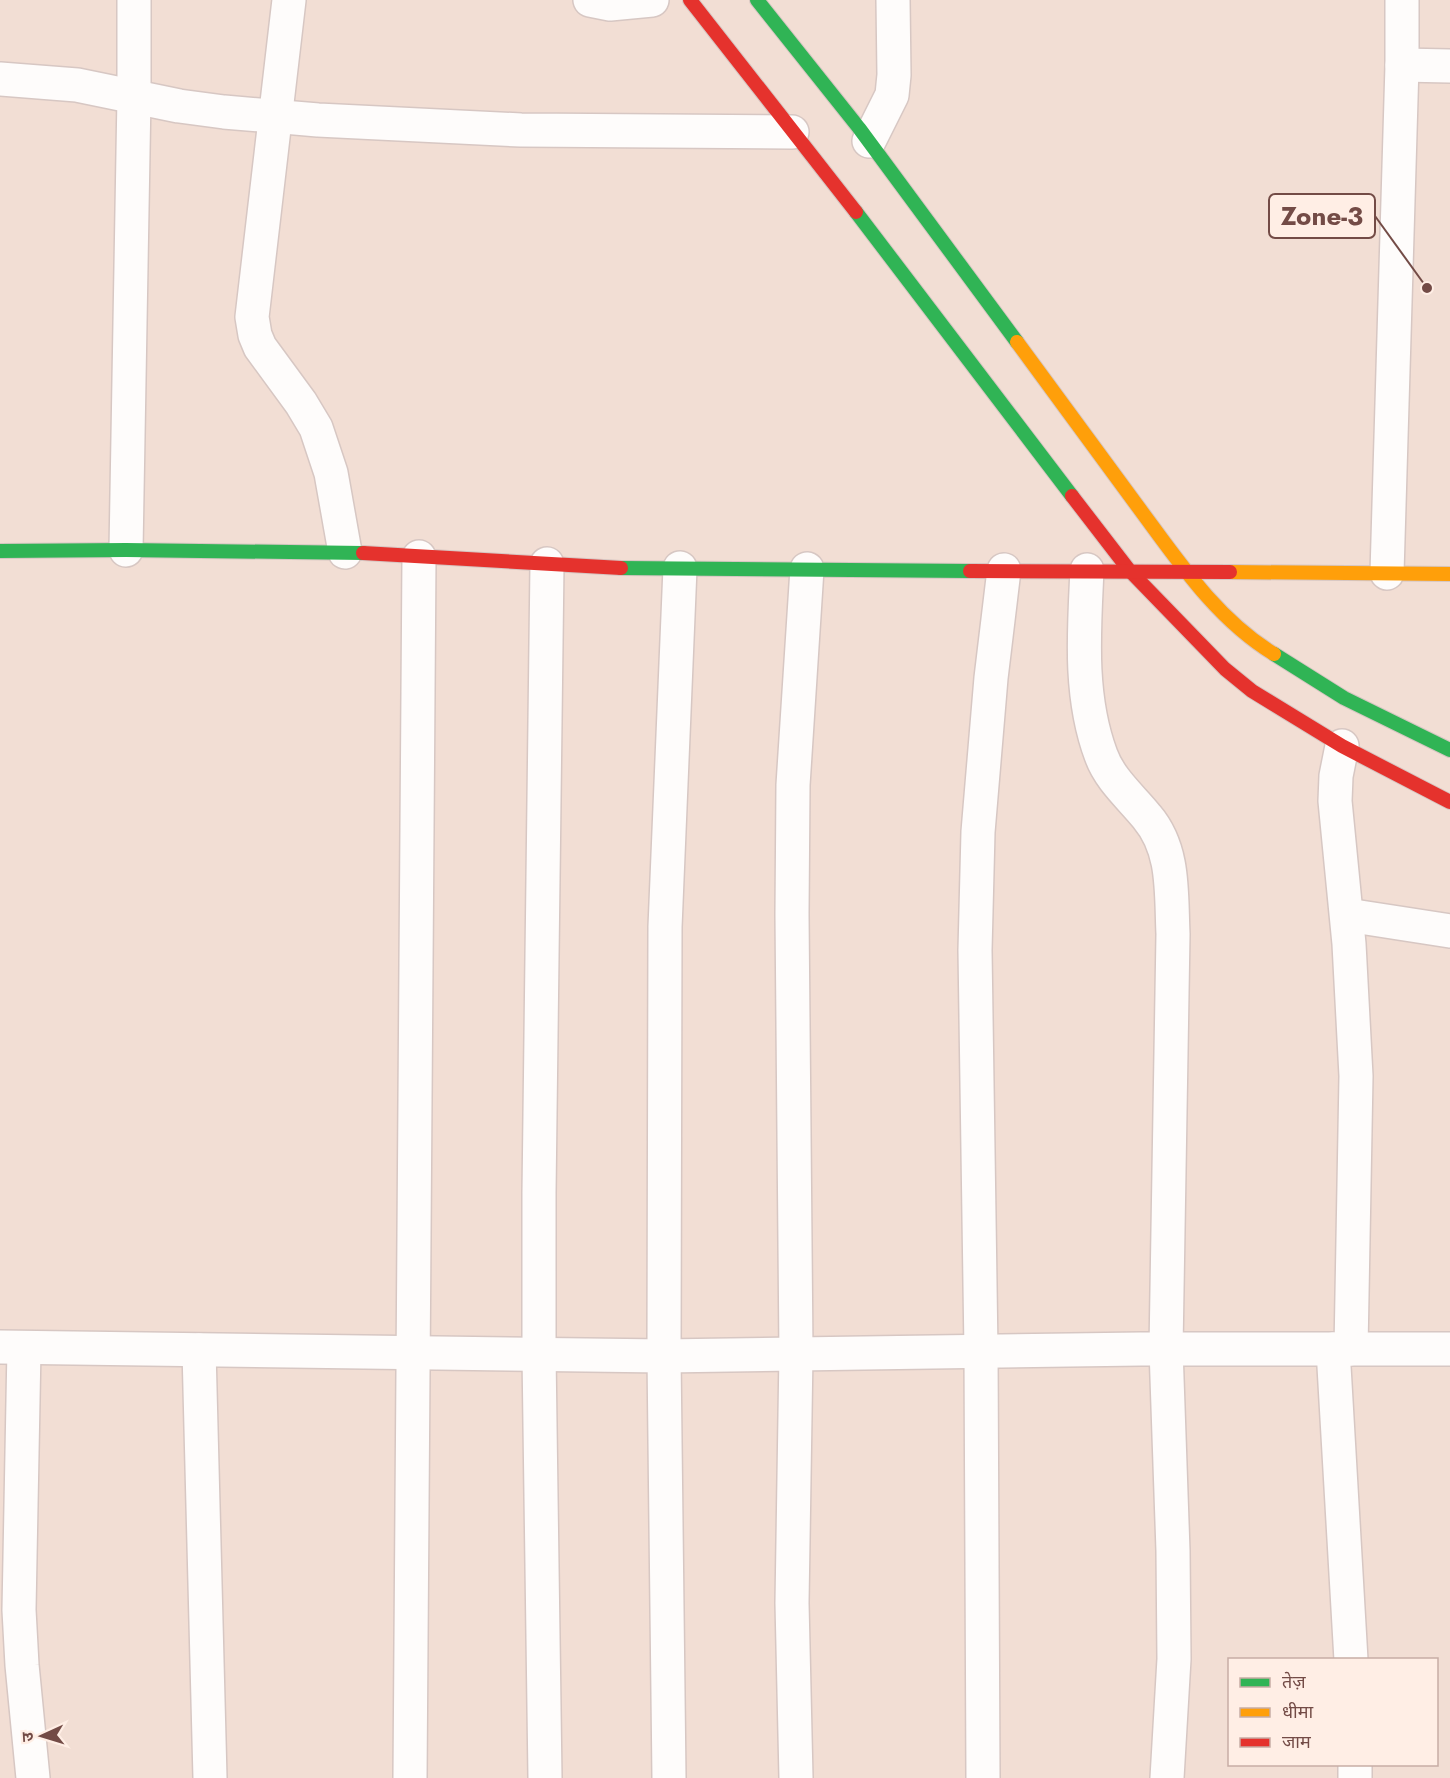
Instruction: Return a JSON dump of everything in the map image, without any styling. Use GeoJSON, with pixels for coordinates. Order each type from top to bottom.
{"type":"FeatureCollection","features":[{"type":"Feature","properties":{"kind":"street"},"geometry":{"type":"LineString","coordinates":[[126,550],[134,0]]}},
{"type":"Feature","properties":{"kind":"street"},"geometry":{"type":"LineString","coordinates":[[289,0],[252,317],[260,347],[301,403],[316,428],[331,473],[345,552]]}},
{"type":"Feature","properties":{"kind":"street"},"geometry":{"type":"LineString","coordinates":[[590,0],[610,4],[652,0]]}},
{"type":"Feature","properties":{"kind":"street"},"geometry":{"type":"LineString","coordinates":[[690,0],[792,132],[821,165],[1129,570],[1225,669],[1252,691],[1342,746],[1450,802]]}},
{"type":"Feature","properties":{"kind":"street"},"geometry":{"type":"LineString","coordinates":[[757,0],[868,141],[1186,571],[1225,617],[1254,642],[1344,698],[1450,750]]}},
{"type":"Feature","properties":{"kind":"street"},"geometry":{"type":"LineString","coordinates":[[868,141],[892,95],[893,0]]}},
{"type":"Feature","properties":{"kind":"street"},"geometry":{"type":"LineString","coordinates":[[1387,573],[1402,0]]}},
{"type":"Feature","properties":{"kind":"street"},"geometry":{"type":"LineString","coordinates":[[1402,65],[1450,66]]}},
{"type":"Feature","properties":{"kind":"street"},"geometry":{"type":"LineString","coordinates":[[0,79],[77,85],[178,106],[318,120],[521,130],[792,132]]}},
{"type":"Feature","properties":{"kind":"street"},"geometry":{"type":"LineString","coordinates":[[0,552],[126,550],[345,552],[621,568],[1450,574]]}},
{"type":"Feature","properties":{"kind":"street"},"geometry":{"type":"LineString","coordinates":[[410,1778],[418,557]]}},
{"type":"Feature","properties":{"kind":"street"},"geometry":{"type":"LineString","coordinates":[[545,1778],[539,1354],[547,564]]}},
{"type":"Feature","properties":{"kind":"street"},"geometry":{"type":"LineString","coordinates":[[669,1778],[664,1356],[665,927],[680,568]]}},
{"type":"Feature","properties":{"kind":"street"},"geometry":{"type":"LineString","coordinates":[[796,1778],[792,1602],[796,1353],[792,914],[794,785],[807,569]]}},
{"type":"Feature","properties":{"kind":"street"},"geometry":{"type":"LineString","coordinates":[[983,1778],[981,1351],[975,950],[978,832],[991,678],[1004,570]]}},
{"type":"Feature","properties":{"kind":"street"},"geometry":{"type":"LineString","coordinates":[[1087,570],[1084,629],[1086,701],[1092,726],[1102,757],[1115,780],[1161,836],[1167,854],[1171,881],[1173,934],[1166,1349],[1174,1659],[1167,1778]]}},
{"type":"Feature","properties":{"kind":"street"},"geometry":{"type":"LineString","coordinates":[[1342,746],[1336,776],[1335,801],[1347,915],[1356,1076],[1342,1349],[1351,1658]]}},
{"type":"Feature","properties":{"kind":"street"},"geometry":{"type":"LineString","coordinates":[[1347,915],[1450,931]]}},
{"type":"Feature","properties":{"kind":"street"},"geometry":{"type":"LineString","coordinates":[[33,1778],[19,1610],[12,1347],[664,1356],[1166,1349],[1450,1349]]}},
{"type":"Feature","properties":{"kind":"street"},"geometry":{"type":"LineString","coordinates":[[199,1350],[210,1778]]}},
{"type":"Feature","properties":{"kind":"shaded area"},"geometry":{"type":"Polygon","coordinates":[[[0,0],[1450,0],[1450,1778],[0,1778],[0,0]]]}},
{"type":"Feature","properties":{"kind":"traffic: fast"},"geometry":{"type":"LineString","coordinates":[[757,0],[859,128],[1017,342]]}},
{"type":"Feature","properties":{"kind":"traffic: fast"},"geometry":{"type":"LineString","coordinates":[[856,212],[1072,496]]}},
{"type":"Feature","properties":{"kind":"traffic: fast"},"geometry":{"type":"LineString","coordinates":[[0,551],[363,553]]}},
{"type":"Feature","properties":{"kind":"traffic: fast"},"geometry":{"type":"LineString","coordinates":[[621,568],[970,571]]}},
{"type":"Feature","properties":{"kind":"traffic: fast"},"geometry":{"type":"LineString","coordinates":[[1274,654],[1344,698],[1450,750]]}},
{"type":"Feature","properties":{"kind":"traffic: slow"},"geometry":{"type":"LineString","coordinates":[[1017,342],[1198,586],[1233,623],[1274,654]]}},
{"type":"Feature","properties":{"kind":"traffic: slow"},"geometry":{"type":"LineString","coordinates":[[1230,572],[1450,574]]}},
{"type":"Feature","properties":{"kind":"traffic: jam"},"geometry":{"type":"LineString","coordinates":[[690,0],[856,212]]}},
{"type":"Feature","properties":{"kind":"traffic: jam"},"geometry":{"type":"LineString","coordinates":[[1072,496],[1129,570],[1225,669],[1252,691],[1342,746],[1450,802]]}},
{"type":"Feature","properties":{"kind":"traffic: jam"},"geometry":{"type":"LineString","coordinates":[[363,553],[621,568]]}},
{"type":"Feature","properties":{"kind":"traffic: jam"},"geometry":{"type":"LineString","coordinates":[[970,571],[1230,572]]}},
{"type":"Feature","properties":{"kind":"place","name":"Zone-3"},"geometry":{"type":"Point","coordinates":[1427,288]}}]}
